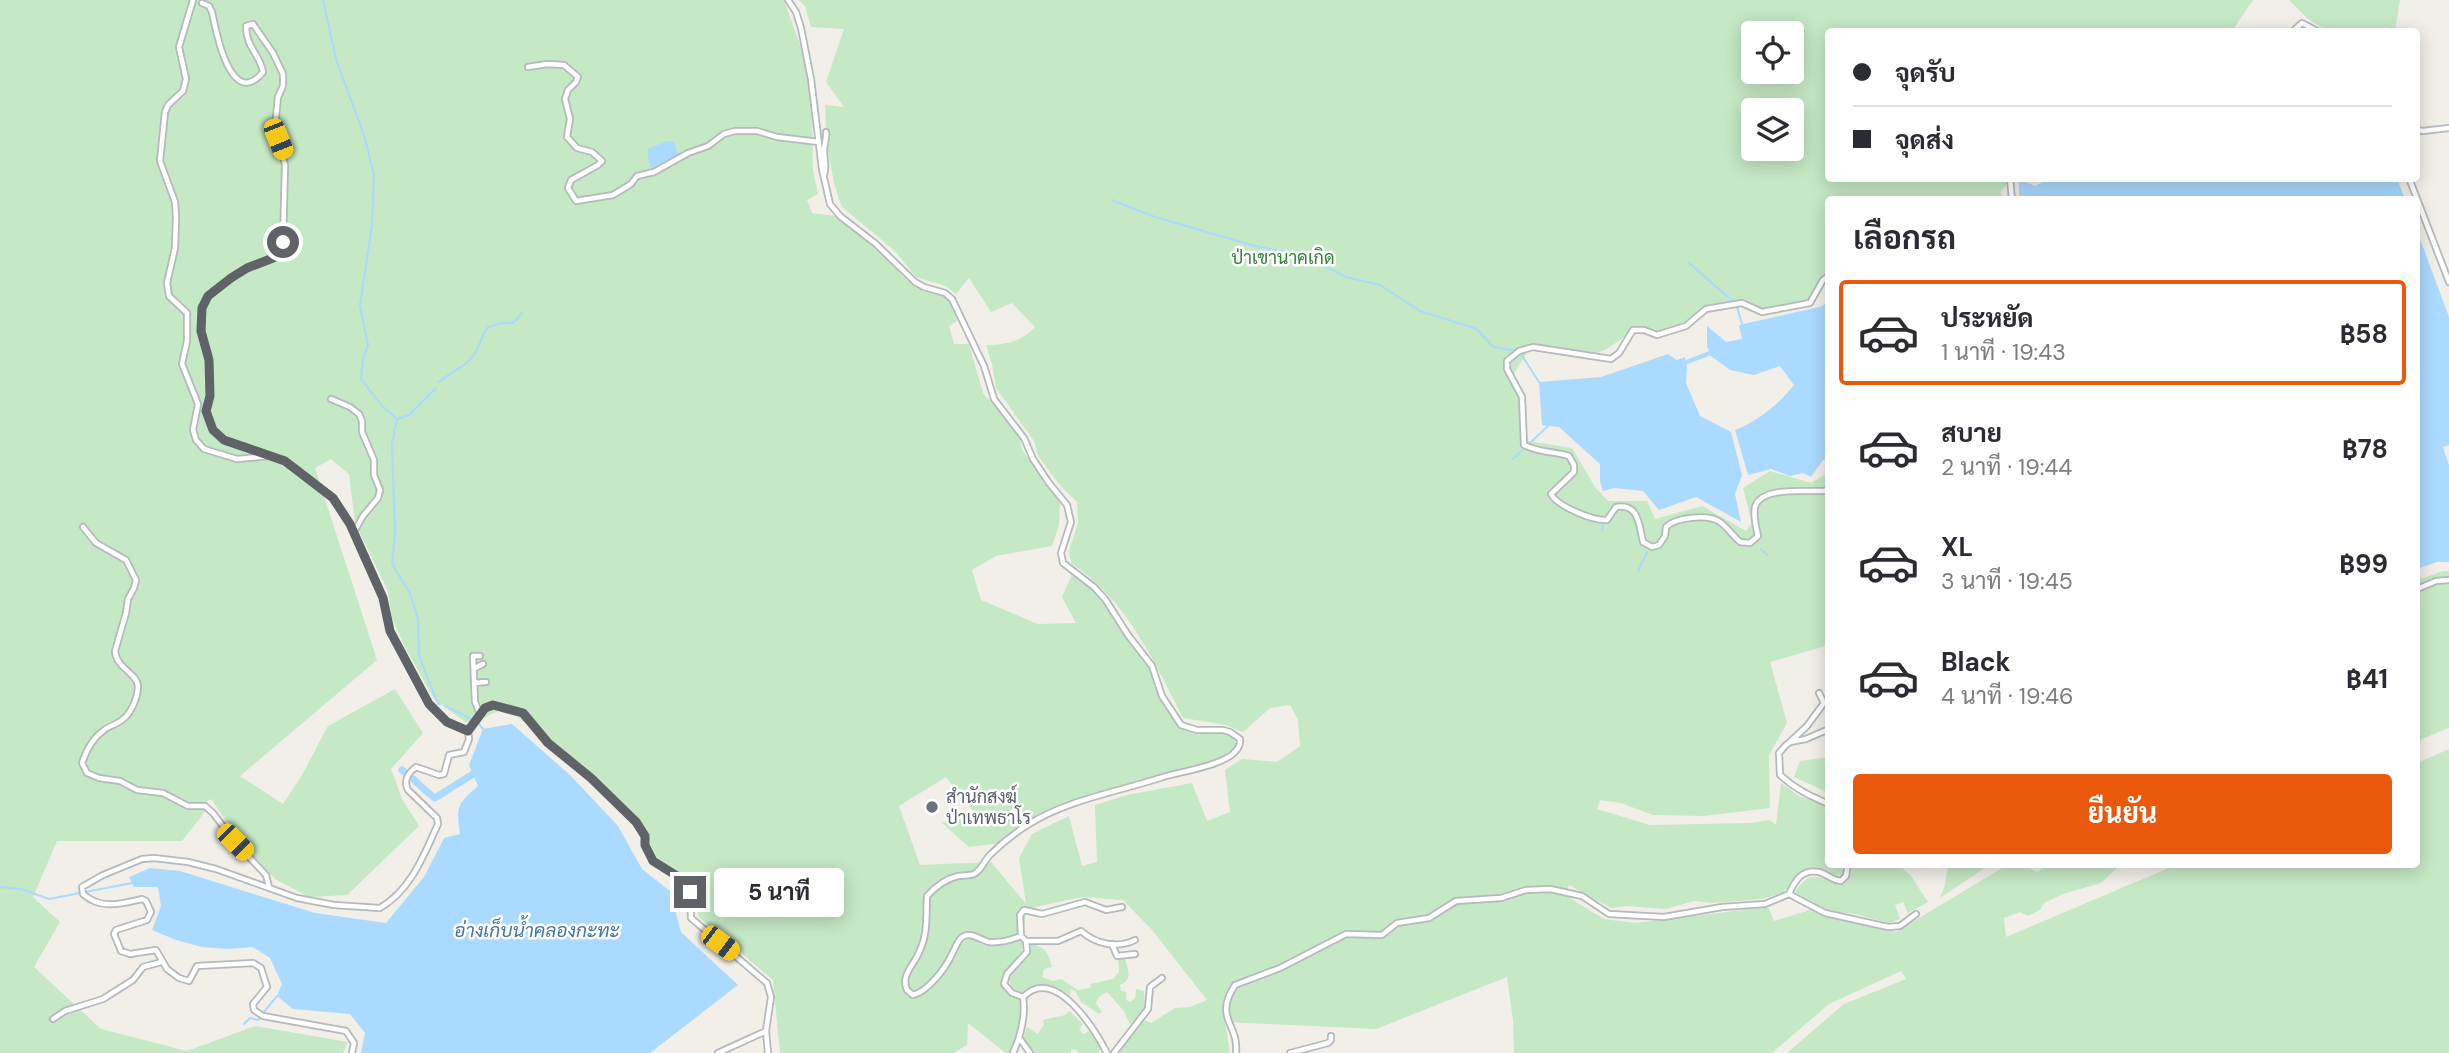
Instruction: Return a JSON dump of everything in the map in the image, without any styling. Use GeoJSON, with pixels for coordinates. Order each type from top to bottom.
{"type":"FeatureCollection","features":[{"type":"Feature","properties":{"kind":"street"},"geometry":{"type":"LineString","coordinates":[[193,0],[179,47],[186,79],[183,92],[168,105],[165,112],[160,161],[176,209],[176,248],[167,283],[169,296],[187,313],[187,341],[182,364],[198,404],[193,430],[196,440],[204,449],[237,459],[270,456]]}},
{"type":"Feature","properties":{"kind":"street"},"geometry":{"type":"LineString","coordinates":[[788,0],[802,28],[830,204],[915,282],[945,293],[952,299],[984,366],[994,399],[1024,438],[1033,459],[1049,483],[1068,505],[1071,522],[1061,554],[1063,563],[1105,599],[1152,666],[1162,696],[1181,725],[1188,729],[1223,730],[1240,739],[1241,746],[1237,752],[1201,769],[1070,804],[1038,818],[988,856],[981,868],[973,874],[954,877],[936,885],[927,896],[928,915],[921,948],[905,975],[905,985],[913,995],[923,991],[950,960],[961,938],[965,936],[988,942],[1009,941],[1021,936]]}},
{"type":"Feature","properties":{"kind":"street"},"geometry":{"type":"LineString","coordinates":[[202,3],[209,6],[212,12],[223,58],[234,77],[246,82],[259,77],[263,72],[261,62],[248,45],[246,26],[253,24],[274,53],[283,74],[275,126],[285,165],[283,242],[280,252],[231,278],[208,296],[202,308],[201,331],[209,360],[210,383],[206,411],[213,430],[219,437],[285,461],[333,498],[353,533],[383,598],[390,631],[429,704],[447,722],[468,731]]}},
{"type":"Feature","properties":{"kind":"street"},"geometry":{"type":"LineString","coordinates":[[2296,28],[2302,23],[2311,28]]}},
{"type":"Feature","properties":{"kind":"street"},"geometry":{"type":"LineString","coordinates":[[528,67],[564,65],[578,77],[565,99],[570,120],[567,138],[577,148],[592,152],[602,161],[598,166],[571,180],[568,188],[576,201],[613,195],[631,184],[637,176],[649,174],[688,153],[709,146],[724,134],[735,131],[757,131],[777,137],[819,142]]}},
{"type":"Feature","properties":{"kind":"street"},"geometry":{"type":"LineString","coordinates":[[2420,130],[2449,128]]}},
{"type":"Feature","properties":{"kind":"street"},"geometry":{"type":"LineString","coordinates":[[824,176],[826,132]]}},
{"type":"Feature","properties":{"kind":"street"},"geometry":{"type":"LineString","coordinates":[[2420,207],[2449,282]]}},
{"type":"Feature","properties":{"kind":"street"},"geometry":{"type":"LineString","coordinates":[[1825,279],[1810,303],[1762,312],[1742,303],[1706,309],[1686,326],[1657,335],[1644,330],[1633,330],[1619,353],[1612,359],[1533,347],[1519,351],[1507,361],[1507,369],[1522,397],[1524,445],[1539,452],[1569,456],[1574,465],[1574,472],[1551,494],[1555,501],[1598,520],[1607,520],[1616,507],[1625,505],[1633,509],[1639,520],[1643,542],[1652,547],[1660,545],[1672,521],[1711,518],[1722,523],[1740,542],[1750,543],[1758,536],[1755,508],[1768,492],[1825,491]]}},
{"type":"Feature","properties":{"kind":"street"},"geometry":{"type":"LineString","coordinates":[[331,399],[359,414],[362,432],[374,460],[374,474],[380,490],[378,498],[353,533]]}},
{"type":"Feature","properties":{"kind":"street"},"geometry":{"type":"LineString","coordinates":[[83,527],[96,543],[126,560],[135,580],[115,651],[121,667],[136,679],[138,687],[126,717],[102,731],[92,742],[82,763],[87,773],[99,778],[121,781],[137,790],[163,793],[188,806],[205,806],[266,875],[269,887]]}},
{"type":"Feature","properties":{"kind":"street"},"geometry":{"type":"LineString","coordinates":[[2420,588],[2437,581],[2449,580]]}},
{"type":"Feature","properties":{"kind":"street"},"geometry":{"type":"LineString","coordinates":[[480,656],[473,656],[475,702],[480,714]]}},
{"type":"Feature","properties":{"kind":"street"},"geometry":{"type":"LineString","coordinates":[[475,668],[483,664]]}},
{"type":"Feature","properties":{"kind":"street"},"geometry":{"type":"LineString","coordinates":[[474,683],[486,682]]}},
{"type":"Feature","properties":{"kind":"street"},"geometry":{"type":"LineString","coordinates":[[1819,693],[1824,704],[1807,726],[1779,753],[1780,775],[1798,791],[1825,802]]}},
{"type":"Feature","properties":{"kind":"street"},"geometry":{"type":"LineString","coordinates":[[352,1053],[354,1043],[346,1031],[263,1016],[254,1010],[253,1004],[267,987],[261,968],[253,963],[197,966],[189,981],[179,978],[161,962],[156,950],[130,954],[121,951],[114,934],[116,929],[147,920],[151,912],[146,901],[142,899],[106,905],[83,894],[82,887],[133,862],[154,858],[198,864],[297,898],[334,905],[380,908],[387,904],[414,874],[438,824],[437,818],[408,790],[406,778],[416,766],[443,774],[449,755],[464,751],[469,739],[468,731],[480,714],[493,705],[523,713],[548,743],[591,778],[636,822],[645,836],[645,845],[653,861],[685,881],[690,892],[691,918],[767,983],[771,997],[766,1031],[768,1053]]}},
{"type":"Feature","properties":{"kind":"street"},"geometry":{"type":"LineString","coordinates":[[1790,742],[1825,731]]}},
{"type":"Feature","properties":{"kind":"street"},"geometry":{"type":"LineString","coordinates":[[1236,1053],[1237,1045],[1226,1017],[1226,1002],[1235,985],[1288,964],[1346,934],[1382,935],[1397,923],[1429,918],[1456,901],[1501,898],[1526,890],[1550,889],[1583,896],[1609,914],[1664,917],[1722,907],[1765,904],[1789,894],[1796,879],[1803,873],[1822,872],[1836,881],[1841,881],[1846,876],[1847,868]]}},
{"type":"Feature","properties":{"kind":"street"},"geometry":{"type":"LineString","coordinates":[[1789,894],[1825,913],[1888,927],[1900,926],[1916,914]]}},
{"type":"Feature","properties":{"kind":"street"},"geometry":{"type":"LineString","coordinates":[[1023,997],[1012,993],[1004,985],[1004,978],[1027,952],[1026,941],[1021,936],[1020,915],[1024,911],[1042,914],[1085,902],[1105,910],[1122,907]]}},
{"type":"Feature","properties":{"kind":"street"},"geometry":{"type":"LineString","coordinates":[[1026,941],[1058,941],[1081,931],[1093,941],[1126,944],[1135,940]]}},
{"type":"Feature","properties":{"kind":"street"},"geometry":{"type":"LineString","coordinates":[[1112,944],[1117,956],[1135,954]]}},
{"type":"Feature","properties":{"kind":"street"},"geometry":{"type":"LineString","coordinates":[[53,1019],[65,1011],[103,999],[133,980],[143,967],[161,962]]}},
{"type":"Feature","properties":{"kind":"street"},"geometry":{"type":"LineString","coordinates":[[1114,1053],[1148,1009],[1150,987],[1162,978]]}},
{"type":"Feature","properties":{"kind":"street"},"geometry":{"type":"LineString","coordinates":[[1013,1053],[1024,1012],[1023,997],[1028,992],[1045,989],[1061,994],[1093,1027],[1106,1052]]}},
{"type":"Feature","properties":{"kind":"street"},"geometry":{"type":"LineString","coordinates":[[718,1053],[766,1031]]}},
{"type":"Feature","properties":{"kind":"street"},"geometry":{"type":"LineString","coordinates":[[1290,1053],[1328,1043],[1331,1036]]}},
{"type":"Feature","properties":{"kind":"street"},"geometry":{"type":"LineString","coordinates":[[1019,1038],[1030,1053]]}},
{"type":"Feature","properties":{"kind":"green space","name":"ป่าเขานาคเกิด"},"geometry":{"type":"Polygon","coordinates":[[[0,0],[784,0],[811,76],[813,170],[818,194],[807,200],[812,213],[835,216],[888,255],[902,276],[917,288],[944,294],[953,304],[957,321],[949,326],[954,344],[969,344],[983,393],[1019,434],[1022,450],[1060,500],[1059,525],[1052,546],[996,556],[972,570],[981,600],[1038,624],[1076,623],[1062,597],[1072,575],[1088,583],[1157,678],[1181,725],[1235,735],[1237,752],[1201,769],[1159,778],[1070,804],[1025,827],[1010,842],[969,847],[942,823],[973,811],[946,777],[899,806],[920,865],[991,862],[1026,904],[1019,858],[1032,834],[1069,816],[1082,866],[1097,862],[1095,805],[1127,795],[1192,783],[1207,821],[1230,812],[1225,770],[1242,759],[1277,762],[1300,746],[1298,720],[1290,705],[1270,708],[1243,732],[1226,725],[1183,718],[1149,653],[1123,613],[1108,594],[1071,563],[1069,551],[1078,523],[1077,502],[1038,456],[1034,441],[996,388],[986,345],[1013,342],[1035,327],[1012,303],[991,312],[969,278],[956,294],[946,286],[916,277],[895,251],[842,207],[827,147],[825,105],[844,107],[826,82],[844,29],[811,27],[805,6],[799,0],[2253,0],[2234,28],[1825,28],[1825,182],[2008,182],[2001,192],[2002,196],[1825,196],[1825,278],[1822,278],[1808,301],[1761,312],[1736,304],[1706,309],[1683,325],[1657,335],[1639,329],[1600,352],[1566,351],[1533,343],[1511,378],[1520,393],[1523,440],[1572,448],[1595,487],[1608,501],[1647,501],[1655,519],[1702,506],[1746,531],[1752,523],[1743,488],[1770,471],[1811,483],[1825,474],[1825,646],[1770,662],[1787,723],[1769,755],[1770,808],[1704,816],[1653,815],[1621,803],[1600,800],[1597,809],[1650,825],[1750,823],[1770,820],[1776,825],[1781,783],[1799,796],[1825,806],[1825,868],[1844,868],[1842,876],[1812,872],[1799,878],[1782,893],[1762,899],[1712,903],[1694,901],[1666,909],[1628,906],[1611,908],[1569,885],[1565,895],[1604,919],[1635,923],[1768,907],[1774,921],[1810,910],[1896,932],[2002,868],[2030,868],[2037,872],[2043,868],[2117,868],[2101,883],[2063,894],[2044,903],[2040,910],[2028,916],[2020,912],[2004,918],[2006,937],[2169,868],[2420,868],[2420,762],[2449,749],[2449,1053],[1787,1053],[1844,1004],[1906,979],[1901,971],[1829,1004],[1772,1053],[1514,1053],[1507,977],[1376,1029],[1225,1022],[1230,1053],[1118,1053],[1144,1020],[1151,1023],[1175,1008],[1190,1007],[1207,1000],[1152,930],[1123,900],[1082,897],[1026,909],[1021,957],[1005,980],[1010,991],[1023,999],[1024,1012],[1012,1053],[1006,1053],[968,1023],[967,1045],[953,1053],[780,1053],[773,980],[699,917],[688,878],[657,858],[640,822],[613,796],[506,707],[474,723],[465,722],[434,699],[405,647],[392,618],[388,591],[355,523],[349,474],[331,459],[315,468],[377,660],[240,776],[283,804],[328,726],[395,689],[423,733],[391,769],[402,799],[419,826],[347,895],[309,897],[275,879],[241,842],[211,799],[206,802],[208,808],[182,841],[57,841],[33,897],[60,922],[34,967],[101,1029],[187,1051],[255,1026],[348,1042],[343,1053],[0,1053],[0,0]]]}},
{"type":"Feature","properties":{"kind":"green space"},"geometry":{"type":"Polygon","coordinates":[[[2289,0],[2400,0],[2395,28],[2323,28],[2308,19],[2289,0]]]}},
{"type":"Feature","properties":{"kind":"green space"},"geometry":{"type":"Polygon","coordinates":[[[2449,571],[2449,728],[2420,740],[2420,579],[2449,571]]]}},
{"type":"Feature","properties":{"kind":"green space"},"geometry":{"type":"Polygon","coordinates":[[[1825,758],[1825,791],[1794,777],[1800,761],[1825,758]]]}},
{"type":"Feature","properties":{"kind":"green space"},"geometry":{"type":"Polygon","coordinates":[[[1851,868],[1902,868],[1911,876],[1928,902],[1908,913],[1903,902],[1895,905],[1900,919],[1888,923],[1856,914],[1829,911],[1795,892],[1811,877],[1841,884],[1852,872],[1851,868]]]}},
{"type":"Feature","properties":{"kind":"green space"},"geometry":{"type":"Polygon","coordinates":[[[1947,868],[1985,868],[1940,898],[1947,868]]]}},
{"type":"Feature","properties":{"kind":"green space"},"geometry":{"type":"Polygon","coordinates":[[[1031,944],[1043,949],[1051,962],[1052,967],[1044,969],[1042,977],[1053,981],[1061,979],[1078,990],[1113,979],[1119,972],[1118,959],[1125,959],[1128,974],[1127,980],[1120,985],[1121,991],[1126,992],[1126,999],[1130,1002],[1135,998],[1136,989],[1144,991],[1145,1009],[1130,1025],[1124,1011],[1107,992],[1099,997],[1096,1003],[1102,1012],[1099,1014],[1081,1002],[1076,992],[1071,989],[1070,995],[1045,986],[1033,987],[1020,993],[1013,989],[1009,981],[1030,955],[1031,944]]]}},
{"type":"Feature","properties":{"kind":"green space"},"geometry":{"type":"Polygon","coordinates":[[[1070,1011],[1083,1024],[1079,1029],[1083,1034],[1089,1031],[1101,1047],[1100,1051],[1079,1053],[1075,1049],[1071,1050],[1071,1053],[1034,1053],[1023,1038],[1027,1027],[1038,1034],[1044,1024],[1043,1020],[1065,1015],[1070,1011]]]}},
{"type":"Feature","properties":{"kind":"water"},"geometry":{"type":"Polygon","coordinates":[[[667,141],[674,142],[678,155],[651,168],[648,149],[667,141]]]}},
{"type":"Feature","properties":{"kind":"water"},"geometry":{"type":"Polygon","coordinates":[[[2019,182],[2035,186],[2043,182],[2398,182],[2404,196],[2019,196],[2019,182]]]}},
{"type":"Feature","properties":{"kind":"water"},"geometry":{"type":"Polygon","coordinates":[[[2420,239],[2449,317],[2449,445],[2443,447],[2449,465],[2449,562],[2437,562],[2420,568],[2420,239]]]}},
{"type":"Feature","properties":{"kind":"water"},"geometry":{"type":"Polygon","coordinates":[[[1825,303],[1825,460],[1811,477],[1803,473],[1790,476],[1771,469],[1748,475],[1735,430],[1767,412],[1794,385],[1780,366],[1754,375],[1730,370],[1711,356],[1707,346],[1707,326],[1726,342],[1742,339],[1739,325],[1823,306],[1825,303]]]}},
{"type":"Feature","properties":{"kind":"water"},"geometry":{"type":"Polygon","coordinates":[[[1668,354],[1677,360],[1685,357],[1686,383],[1700,416],[1731,432],[1742,475],[1735,494],[1741,522],[1696,497],[1659,510],[1643,491],[1614,488],[1603,491],[1600,464],[1559,427],[1542,425],[1539,382],[1601,377],[1668,354]]]}},
{"type":"Feature","properties":{"kind":"water","name":"อ่างเก็บน้ำคลองกะทะ"},"geometry":{"type":"Polygon","coordinates":[[[512,724],[571,776],[618,826],[642,869],[670,891],[681,932],[738,985],[650,1053],[361,1053],[365,1033],[350,1014],[293,1009],[277,996],[282,984],[270,958],[253,947],[202,947],[152,930],[161,906],[158,887],[134,887],[129,877],[150,868],[180,871],[315,913],[386,923],[424,877],[444,838],[460,834],[458,812],[462,802],[478,786],[469,765],[483,729],[512,724]]]}},
{"type":"Feature","properties":{"kind":"waterway"},"geometry":{"type":"LineString","coordinates":[[323,0],[336,59],[365,138],[374,176],[372,225],[360,306],[368,345],[361,379],[382,406],[397,419],[392,444],[395,534],[392,564],[410,593],[418,619],[419,656],[440,704]]}},
{"type":"Feature","properties":{"kind":"waterway"},"geometry":{"type":"LineString","coordinates":[[1112,200],[1152,216],[1255,246],[1294,254],[1346,277],[1380,285],[1420,311],[1477,329],[1493,347],[1519,351],[1539,382]]}},
{"type":"Feature","properties":{"kind":"waterway"},"geometry":{"type":"LineString","coordinates":[[1689,263],[1736,304],[1742,324]]}},
{"type":"Feature","properties":{"kind":"waterway"},"geometry":{"type":"LineString","coordinates":[[439,382],[472,358],[488,327],[513,323],[522,313]]}},
{"type":"Feature","properties":{"kind":"waterway"},"geometry":{"type":"LineString","coordinates":[[1687,362],[1710,353]]}},
{"type":"Feature","properties":{"kind":"waterway"},"geometry":{"type":"LineString","coordinates":[[397,419],[409,415],[436,388]]}},
{"type":"Feature","properties":{"kind":"waterway"},"geometry":{"type":"LineString","coordinates":[[1513,459],[1549,425]]}},
{"type":"Feature","properties":{"kind":"waterway"},"geometry":{"type":"LineString","coordinates":[[1602,530],[1603,525]]}},
{"type":"Feature","properties":{"kind":"waterway"},"geometry":{"type":"LineString","coordinates":[[1761,549],[1767,555]]}},
{"type":"Feature","properties":{"kind":"waterway"},"geometry":{"type":"LineString","coordinates":[[1638,571],[1647,552]]}},
{"type":"Feature","properties":{"kind":"waterway"},"geometry":{"type":"LineString","coordinates":[[445,706],[473,720]]}},
{"type":"Feature","properties":{"kind":"waterway"},"geometry":{"type":"LineString","coordinates":[[478,723],[483,729]]}},
{"type":"Feature","properties":{"kind":"waterway"},"geometry":{"type":"LineString","coordinates":[[402,770],[435,798],[473,774]]}},
{"type":"Feature","properties":{"kind":"waterway"},"geometry":{"type":"LineString","coordinates":[[0,887],[21,889],[49,899],[132,883]]}},
{"type":"Feature","properties":{"kind":"waterway"},"geometry":{"type":"LineString","coordinates":[[264,1012],[277,996]]}},
{"type":"Feature","properties":{"kind":"waterway"},"geometry":{"type":"LineString","coordinates":[[244,1024],[250,1018],[260,1018]]}},
{"type":"Feature","properties":{"kind":"place","name":"สำนักสงฆ์ ป่าเทพธาโร"},"geometry":{"type":"Point","coordinates":[932,807]}},
{"type":"Feature","properties":{"kind":"route"},"geometry":{"type":"LineString","coordinates":[[283,242],[280,252],[273,258],[247,268],[231,278],[208,296],[202,308],[201,331],[209,360],[210,396],[206,411],[213,430],[224,440],[272,455],[295,467],[333,498],[342,509],[383,598],[390,631],[433,710],[447,722],[468,731],[485,708],[493,705],[523,713],[548,743],[591,778],[636,822],[645,836],[645,845],[653,861],[685,881],[690,892]]}}]}
